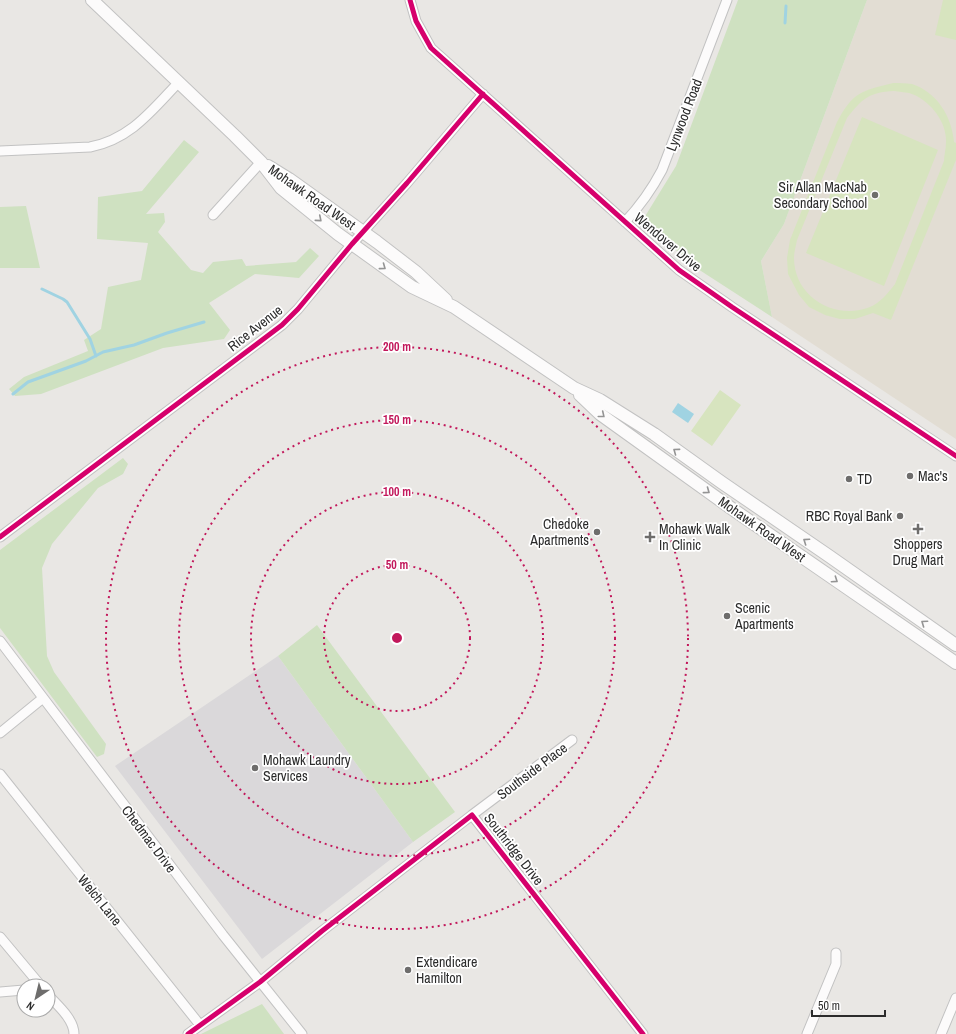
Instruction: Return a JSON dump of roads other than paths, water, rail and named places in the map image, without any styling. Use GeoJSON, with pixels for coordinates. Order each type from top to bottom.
{"type":"FeatureCollection","features":[{"type":"Feature","properties":{"kind":"main road","name":"Mohawk Road West"},"geometry":{"type":"LineString","coordinates":[[92,0],[261,162],[281,188],[352,244],[412,287],[454,307],[574,388],[600,400],[648,430],[727,487],[829,556],[956,646]]}},
{"type":"Feature","properties":{"kind":"main road","name":"Mohawk Road West"},"geometry":{"type":"LineString","coordinates":[[261,162],[289,179],[363,232],[416,272],[454,307]]}},
{"type":"Feature","properties":{"kind":"main road","name":"Mohawk Road West"},"geometry":{"type":"LineString","coordinates":[[574,388],[600,414],[802,558],[956,663]]}},
{"type":"Feature","properties":{"kind":"main road"},"geometry":{"type":"LineString","coordinates":[[802,558],[829,556]]}},
{"type":"Feature","properties":{"kind":"street","name":"Wendover Drive"},"geometry":{"type":"LineString","coordinates":[[410,0],[416,21],[431,48],[679,270],[956,456]]}},
{"type":"Feature","properties":{"kind":"street","name":"Lynwood Road"},"geometry":{"type":"LineString","coordinates":[[625,222],[637,210],[662,170],[673,145],[727,0]]}},
{"type":"Feature","properties":{"kind":"street"},"geometry":{"type":"LineString","coordinates":[[0,148],[90,147],[104,144],[120,137],[134,128],[179,82]]}},
{"type":"Feature","properties":{"kind":"street","name":"Rice Avenue"},"geometry":{"type":"LineString","coordinates":[[0,537],[282,325],[298,309],[352,244],[407,183],[483,94]]}},
{"type":"Feature","properties":{"kind":"street"},"geometry":{"type":"LineString","coordinates":[[213,215],[261,162]]}},
{"type":"Feature","properties":{"kind":"street","name":"Chedmac Drive"},"geometry":{"type":"LineString","coordinates":[[0,642],[260,982],[302,1034]]}},
{"type":"Feature","properties":{"kind":"street"},"geometry":{"type":"LineString","coordinates":[[0,733],[44,698]]}},
{"type":"Feature","properties":{"kind":"street","name":"Southside Place"},"geometry":{"type":"LineString","coordinates":[[472,815],[572,740]]}},
{"type":"Feature","properties":{"kind":"street","name":"Welch Lane"},"geometry":{"type":"LineString","coordinates":[[0,774],[200,1025]]}},
{"type":"Feature","properties":{"kind":"street","name":"Southridge Drive"},"geometry":{"type":"LineString","coordinates":[[188,1034],[260,982],[322,931],[472,815],[643,1034]]}},
{"type":"Feature","properties":{"kind":"street"},"geometry":{"type":"LineString","coordinates":[[0,937],[34,978]]}},
{"type":"Feature","properties":{"kind":"street"},"geometry":{"type":"LineString","coordinates":[[807,1034],[836,964],[836,953]]}},
{"type":"Feature","properties":{"kind":"street"},"geometry":{"type":"LineString","coordinates":[[0,992],[16,991]]}},
{"type":"Feature","properties":{"kind":"street"},"geometry":{"type":"LineString","coordinates":[[941,1034],[956,999]]}},
{"type":"Feature","properties":{"kind":"street"},"geometry":{"type":"LineString","coordinates":[[56,1005],[69,1020],[74,1030],[74,1034]]}},
{"type":"Feature","properties":{"kind":"water"},"geometry":{"type":"Polygon","coordinates":[[[678,403],[694,414],[688,423],[672,412],[678,403]]]}},
{"type":"Feature","properties":{"kind":"waterway"},"geometry":{"type":"LineString","coordinates":[[785,23],[786,6]]}},
{"type":"Feature","properties":{"kind":"waterway"},"geometry":{"type":"LineString","coordinates":[[42,289],[67,302],[90,339],[96,356]]}},
{"type":"Feature","properties":{"kind":"waterway"},"geometry":{"type":"LineString","coordinates":[[13,394],[28,382],[86,361],[103,352],[134,345],[204,322]]}},
{"type":"Feature","properties":{"kind":"place","name":"Sir Allan MacNab Secondary School"},"geometry":{"type":"Point","coordinates":[875,195]}},
{"type":"Feature","properties":{"kind":"place","name":"Mac's"},"geometry":{"type":"Point","coordinates":[910,476]}},
{"type":"Feature","properties":{"kind":"place","name":"TD"},"geometry":{"type":"Point","coordinates":[849,479]}},
{"type":"Feature","properties":{"kind":"place","name":"RBC Royal Bank"},"geometry":{"type":"Point","coordinates":[900,516]}},
{"type":"Feature","properties":{"kind":"place","name":"Shoppers Drug Mart"},"geometry":{"type":"Point","coordinates":[918,529]}},
{"type":"Feature","properties":{"kind":"place","name":"Chedoke Apartments"},"geometry":{"type":"Point","coordinates":[597,532]}},
{"type":"Feature","properties":{"kind":"place","name":"Mohawk Walk In Clinic"},"geometry":{"type":"Point","coordinates":[650,537]}},
{"type":"Feature","properties":{"kind":"place","name":"Scenic Apartments"},"geometry":{"type":"Point","coordinates":[727,616]}},
{"type":"Feature","properties":{"kind":"place","name":"Mohawk Laundry Services"},"geometry":{"type":"Point","coordinates":[255,768]}},
{"type":"Feature","properties":{"kind":"place","name":"Extendicare Hamilton"},"geometry":{"type":"Point","coordinates":[408,970]}}]}
